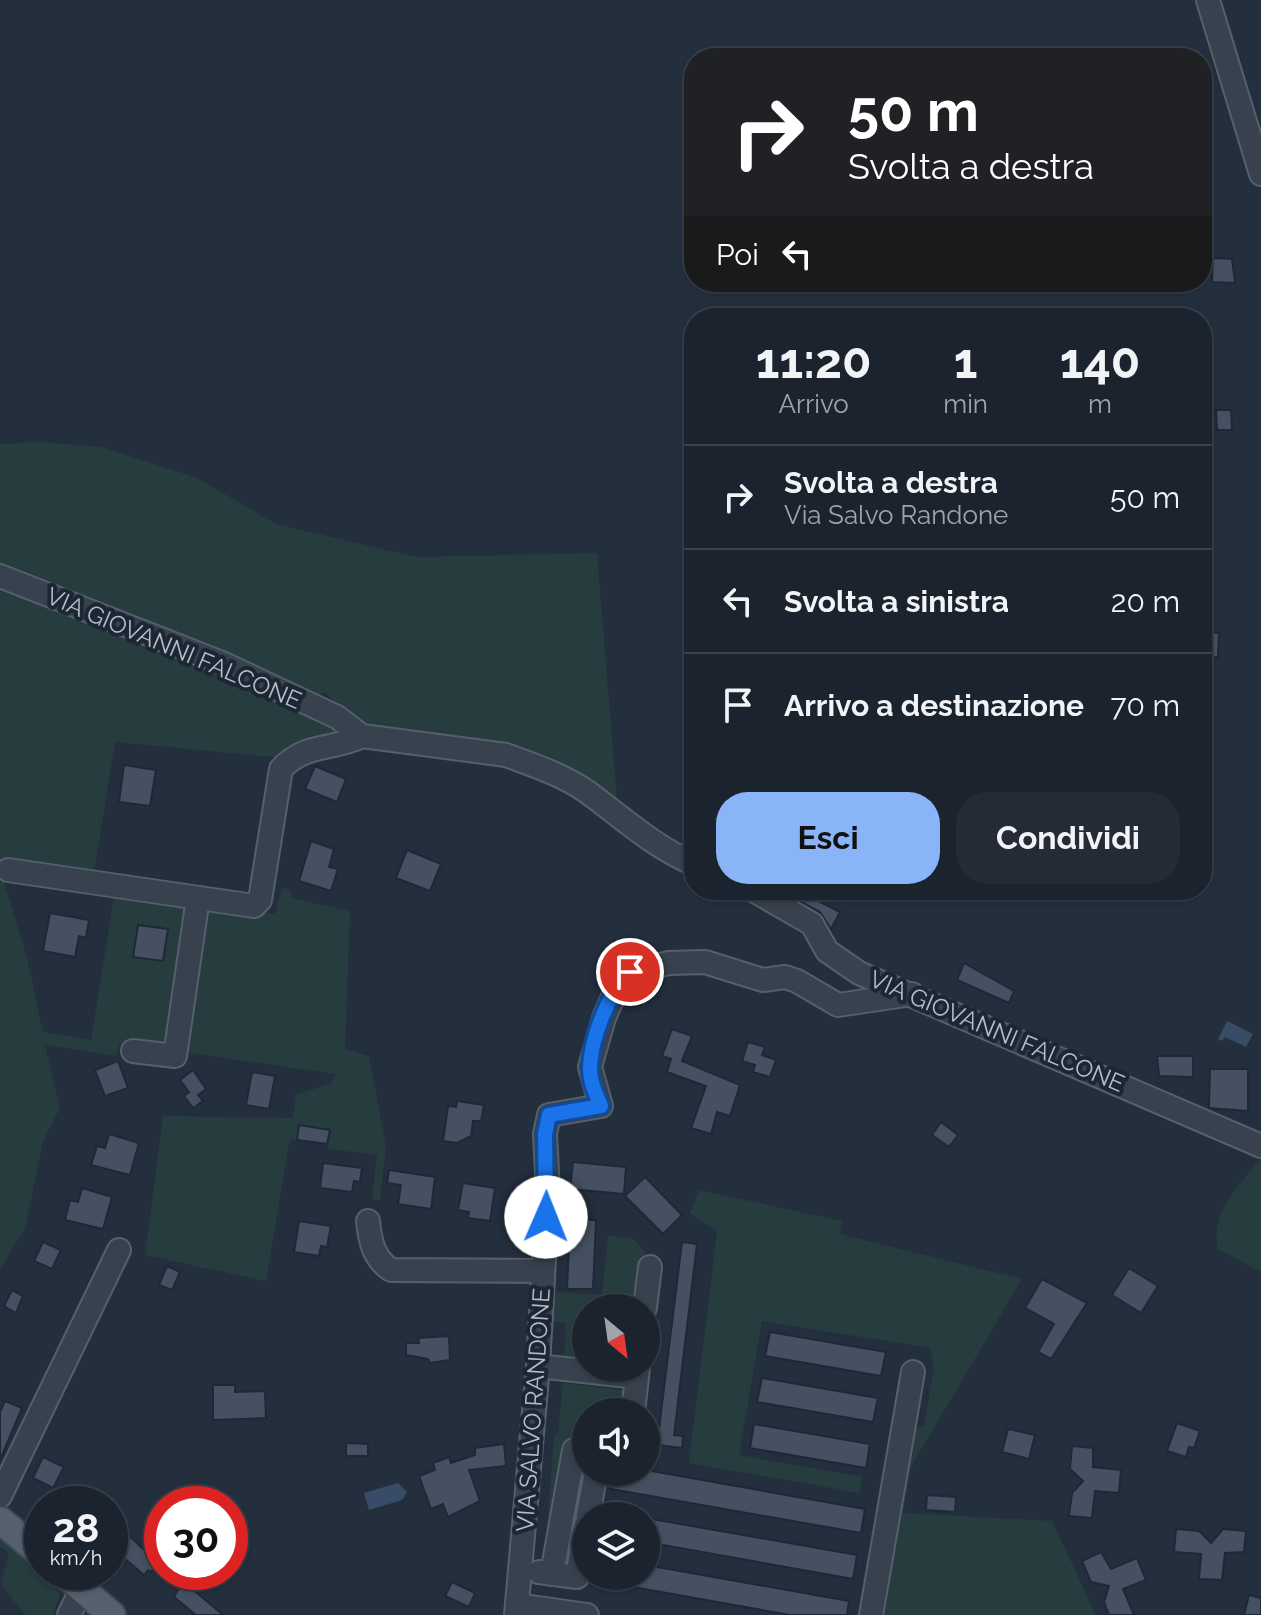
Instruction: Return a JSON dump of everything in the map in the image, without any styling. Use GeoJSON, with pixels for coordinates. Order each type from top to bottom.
{"type":"FeatureCollection","features":[{"type":"Feature","properties":{"kind":"main road"},"geometry":{"type":"LineString","coordinates":[[0,1520],[24,1540]]}},
{"type":"Feature","properties":{"kind":"main road"},"geometry":{"type":"LineString","coordinates":[[83,1590],[112,1615]]}},
{"type":"Feature","properties":{"kind":"street"},"geometry":{"type":"LineString","coordinates":[[1208,0],[1261,174]]}},
{"type":"Feature","properties":{"kind":"street","name":"VIA GIOVANNI FALCONE"},"geometry":{"type":"LineString","coordinates":[[0,576],[222,663],[337,717],[362,736],[506,755],[528,763],[585,791],[632,828],[684,858]]}},
{"type":"Feature","properties":{"kind":"street"},"geometry":{"type":"LineString","coordinates":[[8,870],[254,906],[260,900],[281,769],[314,747],[345,745],[362,736]]}},
{"type":"Feature","properties":{"kind":"street"},"geometry":{"type":"LineString","coordinates":[[133,1051],[175,1056],[198,898]]}},
{"type":"Feature","properties":{"kind":"street","name":"VIA GIOVANNI FALCONE"},"geometry":{"type":"LineString","coordinates":[[770,900],[812,924],[827,951],[839,962],[1261,1146]]}},
{"type":"Feature","properties":{"kind":"street","name":"VIA SALVO RANDONE"},"geometry":{"type":"LineString","coordinates":[[516,1610],[522,1571],[538,1366],[548,1190],[545,1134],[549,1115],[601,1106],[590,1067],[604,1018],[620,981],[630,972],[644,967],[705,962],[763,980],[785,977],[838,1005],[912,994]]}},
{"type":"Feature","properties":{"kind":"street"},"geometry":{"type":"LineString","coordinates":[[368,1221],[370,1242],[381,1263],[391,1270],[543,1271]]}},
{"type":"Feature","properties":{"kind":"street"},"geometry":{"type":"LineString","coordinates":[[0,1496],[119,1250]]}},
{"type":"Feature","properties":{"kind":"street"},"geometry":{"type":"LineString","coordinates":[[647,1294],[650,1267]]}},
{"type":"Feature","properties":{"kind":"street"},"geometry":{"type":"LineString","coordinates":[[538,1366],[572,1368]]}},
{"type":"Feature","properties":{"kind":"street"},"geometry":{"type":"LineString","coordinates":[[871,1615],[913,1372]]}},
{"type":"Feature","properties":{"kind":"street"},"geometry":{"type":"LineString","coordinates":[[552,1574],[572,1461]]}},
{"type":"Feature","properties":{"kind":"street"},"geometry":{"type":"LineString","coordinates":[[566,1495],[578,1502]]}},
{"type":"Feature","properties":{"kind":"street"},"geometry":{"type":"LineString","coordinates":[[557,1541],[572,1538]]}},
{"type":"Feature","properties":{"kind":"street"},"geometry":{"type":"LineString","coordinates":[[522,1571],[572,1576]]}},
{"type":"Feature","properties":{"kind":"street"},"geometry":{"type":"LineString","coordinates":[[69,1615],[71,1590]]}},
{"type":"Feature","properties":{"kind":"street"},"geometry":{"type":"LineString","coordinates":[[516,1610],[582,1615]]}},
{"type":"Feature","properties":{"kind":"green space"},"geometry":{"type":"Polygon","coordinates":[[[38,442],[102,447],[197,478],[276,524],[416,557],[597,553],[618,812],[591,787],[372,732],[340,709],[325,692],[313,700],[0,571],[0,444],[38,442]]]}},
{"type":"Feature","properties":{"kind":"green space"},"geometry":{"type":"Polygon","coordinates":[[[0,582],[223,671],[346,731],[282,758],[115,742],[93,879],[70,875],[65,866],[52,865],[46,872],[2,875],[27,958],[43,1032],[91,1040],[115,891],[192,902],[170,1050],[119,1045],[117,1056],[45,1045],[60,1108],[43,1141],[25,1229],[0,1269],[0,582]]]}},
{"type":"Feature","properties":{"kind":"green space"},"geometry":{"type":"Polygon","coordinates":[[[282,888],[291,890],[291,898],[350,911],[345,1049],[369,1056],[386,1146],[380,1200],[372,1199],[377,1155],[328,1149],[329,1130],[300,1125],[297,1140],[290,1139],[266,1281],[145,1255],[163,1116],[293,1118],[296,1094],[331,1084],[336,1074],[183,1052],[208,904],[275,914],[282,888]]]}},
{"type":"Feature","properties":{"kind":"green space"},"geometry":{"type":"Polygon","coordinates":[[[1261,1158],[1261,1272],[1218,1249],[1217,1235],[1218,1223],[1228,1200],[1261,1158]]]}},
{"type":"Feature","properties":{"kind":"green space"},"geometry":{"type":"Polygon","coordinates":[[[699,1190],[842,1221],[840,1234],[1022,1279],[912,1465],[903,1513],[1052,1521],[1096,1615],[882,1615],[916,1428],[924,1426],[934,1368],[930,1348],[762,1321],[739,1455],[862,1477],[860,1493],[689,1463],[717,1231],[690,1213],[699,1190]]]}},
{"type":"Feature","properties":{"kind":"green space"},"geometry":{"type":"Polygon","coordinates":[[[608,1236],[632,1238],[646,1253],[640,1294],[602,1294],[608,1236]]]}},
{"type":"Feature","properties":{"kind":"green space"},"geometry":{"type":"Polygon","coordinates":[[[553,1292],[586,1294],[572,1294],[572,1358],[564,1357],[566,1323],[551,1321],[553,1292]]]}},
{"type":"Feature","properties":{"kind":"green space"},"geometry":{"type":"Polygon","coordinates":[[[563,1383],[622,1390],[626,1394],[626,1398],[572,1398],[572,1484],[545,1557],[554,1435],[558,1434],[563,1383]]]}},
{"type":"Feature","properties":{"kind":"green space"},"geometry":{"type":"Polygon","coordinates":[[[0,1539],[24,1558],[24,1590],[61,1590],[53,1615],[26,1615],[1,1586],[9,1552],[0,1548],[0,1539]]]}},
{"type":"Feature","properties":{"kind":"water"},"geometry":{"type":"Polygon","coordinates":[[[1227,1021],[1253,1034],[1246,1047],[1225,1037],[1222,1041],[1218,1039],[1227,1021]]]}},
{"type":"Feature","properties":{"kind":"water"},"geometry":{"type":"Polygon","coordinates":[[[398,1483],[407,1492],[402,1500],[369,1510],[364,1493],[398,1483]]]}},
{"type":"Feature","properties":{"kind":"building"},"geometry":{"type":"Polygon","coordinates":[[[1213,258],[1232,259],[1235,283],[1212,282],[1213,258]]]}},
{"type":"Feature","properties":{"kind":"building"},"geometry":{"type":"Polygon","coordinates":[[[1216,410],[1231,410],[1232,430],[1217,430],[1216,410]]]}},
{"type":"Feature","properties":{"kind":"building"},"geometry":{"type":"Polygon","coordinates":[[[1212,633],[1219,633],[1218,657],[1212,657],[1212,633]]]}},
{"type":"Feature","properties":{"kind":"building"},"geometry":{"type":"Polygon","coordinates":[[[124,765],[156,770],[150,806],[119,802],[124,765]]]}},
{"type":"Feature","properties":{"kind":"building"},"geometry":{"type":"Polygon","coordinates":[[[315,766],[346,779],[337,802],[305,789],[315,766]]]}},
{"type":"Feature","properties":{"kind":"building"},"geometry":{"type":"Polygon","coordinates":[[[311,841],[334,849],[329,867],[338,869],[331,891],[299,881],[311,841]]]}},
{"type":"Feature","properties":{"kind":"building"},"geometry":{"type":"Polygon","coordinates":[[[407,850],[441,864],[430,891],[396,878],[407,850]]]}},
{"type":"Feature","properties":{"kind":"building"},"geometry":{"type":"Polygon","coordinates":[[[817,900],[840,912],[831,929],[820,912],[801,902],[817,900]]]}},
{"type":"Feature","properties":{"kind":"building"},"geometry":{"type":"Polygon","coordinates":[[[50,913],[89,920],[86,938],[79,936],[75,957],[43,951],[50,913]]]}},
{"type":"Feature","properties":{"kind":"building"},"geometry":{"type":"Polygon","coordinates":[[[138,925],[168,929],[163,961],[133,957],[138,925]]]}},
{"type":"Feature","properties":{"kind":"building"},"geometry":{"type":"Polygon","coordinates":[[[964,963],[1014,991],[1009,1003],[957,980],[964,963]]]}},
{"type":"Feature","properties":{"kind":"building"},"geometry":{"type":"Polygon","coordinates":[[[672,1029],[692,1036],[682,1061],[740,1085],[730,1116],[717,1112],[711,1134],[691,1128],[706,1086],[667,1072],[671,1059],[662,1056],[672,1029]]]}},
{"type":"Feature","properties":{"kind":"building"},"geometry":{"type":"Polygon","coordinates":[[[748,1042],[765,1047],[762,1055],[776,1060],[770,1077],[753,1072],[755,1065],[742,1061],[748,1042]]]}},
{"type":"Feature","properties":{"kind":"building"},"geometry":{"type":"Polygon","coordinates":[[[1157,1056],[1193,1056],[1193,1077],[1159,1076],[1157,1056]]]}},
{"type":"Feature","properties":{"kind":"building"},"geometry":{"type":"Polygon","coordinates":[[[118,1061],[128,1088],[105,1096],[95,1070],[118,1061]]]}},
{"type":"Feature","properties":{"kind":"building"},"geometry":{"type":"Polygon","coordinates":[[[1210,1069],[1248,1069],[1248,1111],[1209,1108],[1210,1069]]]}},
{"type":"Feature","properties":{"kind":"building"},"geometry":{"type":"Polygon","coordinates":[[[193,1070],[206,1089],[198,1095],[203,1101],[193,1108],[184,1096],[189,1092],[180,1080],[193,1070]]]}},
{"type":"Feature","properties":{"kind":"building"},"geometry":{"type":"Polygon","coordinates":[[[252,1072],[275,1076],[269,1109],[246,1105],[252,1072]]]}},
{"type":"Feature","properties":{"kind":"building"},"geometry":{"type":"Polygon","coordinates":[[[457,1101],[484,1105],[481,1121],[473,1121],[471,1136],[457,1143],[443,1141],[448,1106],[456,1107],[457,1101]]]}},
{"type":"Feature","properties":{"kind":"building"},"geometry":{"type":"Polygon","coordinates":[[[941,1122],[958,1135],[949,1147],[932,1135],[941,1122]]]}},
{"type":"Feature","properties":{"kind":"building"},"geometry":{"type":"Polygon","coordinates":[[[299,1125],[330,1130],[327,1144],[297,1140],[299,1125]]]}},
{"type":"Feature","properties":{"kind":"building"},"geometry":{"type":"Polygon","coordinates":[[[109,1134],[139,1143],[130,1175],[91,1165],[97,1146],[105,1148],[109,1134]]]}},
{"type":"Feature","properties":{"kind":"building"},"geometry":{"type":"Polygon","coordinates":[[[573,1162],[626,1167],[624,1194],[570,1189],[573,1162]]]}},
{"type":"Feature","properties":{"kind":"building"},"geometry":{"type":"Polygon","coordinates":[[[323,1163],[362,1168],[360,1182],[354,1181],[352,1192],[320,1188],[323,1163]]]}},
{"type":"Feature","properties":{"kind":"building"},"geometry":{"type":"Polygon","coordinates":[[[389,1170],[435,1177],[431,1209],[398,1204],[401,1185],[387,1183],[389,1170]]]}},
{"type":"Feature","properties":{"kind":"building"},"geometry":{"type":"Polygon","coordinates":[[[645,1177],[682,1215],[663,1234],[625,1196],[645,1177]]]}},
{"type":"Feature","properties":{"kind":"building"},"geometry":{"type":"Polygon","coordinates":[[[463,1183],[495,1188],[490,1221],[468,1218],[469,1212],[458,1210],[463,1183]]]}},
{"type":"Feature","properties":{"kind":"building"},"geometry":{"type":"Polygon","coordinates":[[[82,1188],[112,1197],[103,1229],[65,1220],[70,1200],[78,1202],[82,1188]]]}},
{"type":"Feature","properties":{"kind":"building"},"geometry":{"type":"Polygon","coordinates":[[[570,1219],[596,1220],[593,1289],[567,1289],[570,1219]]]}},
{"type":"Feature","properties":{"kind":"building"},"geometry":{"type":"Polygon","coordinates":[[[299,1221],[331,1226],[327,1247],[321,1246],[319,1256],[294,1252],[299,1221]]]}},
{"type":"Feature","properties":{"kind":"building"},"geometry":{"type":"Polygon","coordinates":[[[43,1242],[61,1250],[52,1269],[34,1261],[43,1242]]]}},
{"type":"Feature","properties":{"kind":"building"},"geometry":{"type":"Polygon","coordinates":[[[682,1242],[697,1244],[674,1435],[683,1436],[682,1448],[660,1445],[660,1421],[682,1242]]]}},
{"type":"Feature","properties":{"kind":"building"},"geometry":{"type":"Polygon","coordinates":[[[167,1266],[180,1272],[172,1290],[159,1285],[167,1266]]]}},
{"type":"Feature","properties":{"kind":"building"},"geometry":{"type":"Polygon","coordinates":[[[1129,1268],[1158,1286],[1141,1313],[1112,1295],[1129,1268]]]}},
{"type":"Feature","properties":{"kind":"building"},"geometry":{"type":"Polygon","coordinates":[[[1042,1279],[1087,1303],[1051,1359],[1038,1352],[1054,1324],[1025,1308],[1042,1279]]]}},
{"type":"Feature","properties":{"kind":"building"},"geometry":{"type":"Polygon","coordinates":[[[12,1290],[23,1296],[16,1313],[4,1306],[12,1290]]]}},
{"type":"Feature","properties":{"kind":"building"},"geometry":{"type":"Polygon","coordinates":[[[770,1332],[886,1352],[881,1376],[765,1356],[770,1332]]]}},
{"type":"Feature","properties":{"kind":"building"},"geometry":{"type":"Polygon","coordinates":[[[449,1336],[450,1360],[430,1363],[428,1359],[406,1355],[406,1343],[419,1343],[418,1338],[449,1336]]]}},
{"type":"Feature","properties":{"kind":"building"},"geometry":{"type":"Polygon","coordinates":[[[762,1378],[878,1398],[873,1422],[757,1402],[762,1378]]]}},
{"type":"Feature","properties":{"kind":"building"},"geometry":{"type":"Polygon","coordinates":[[[213,1385],[235,1385],[235,1392],[265,1391],[266,1418],[213,1420],[213,1385]]]}},
{"type":"Feature","properties":{"kind":"building"},"geometry":{"type":"Polygon","coordinates":[[[5,1401],[22,1408],[0,1460],[0,1412],[5,1401]]]}},
{"type":"Feature","properties":{"kind":"building"},"geometry":{"type":"Polygon","coordinates":[[[1177,1423],[1200,1431],[1194,1448],[1189,1447],[1186,1457],[1167,1451],[1177,1423]]]}},
{"type":"Feature","properties":{"kind":"building"},"geometry":{"type":"Polygon","coordinates":[[[754,1424],[870,1444],[866,1468],[750,1448],[754,1424]]]}},
{"type":"Feature","properties":{"kind":"building"},"geometry":{"type":"Polygon","coordinates":[[[1008,1429],[1035,1435],[1029,1459],[1002,1452],[1008,1429]]]}},
{"type":"Feature","properties":{"kind":"building"},"geometry":{"type":"Polygon","coordinates":[[[346,1443],[368,1444],[368,1456],[346,1456],[346,1443]]]}},
{"type":"Feature","properties":{"kind":"building"},"geometry":{"type":"Polygon","coordinates":[[[504,1444],[506,1466],[469,1470],[480,1501],[448,1517],[443,1504],[431,1509],[419,1476],[435,1470],[433,1463],[449,1457],[451,1463],[475,1455],[475,1448],[504,1444]]]}},
{"type":"Feature","properties":{"kind":"building"},"geometry":{"type":"Polygon","coordinates":[[[1072,1446],[1093,1448],[1093,1467],[1121,1470],[1119,1493],[1095,1491],[1092,1518],[1069,1516],[1072,1493],[1083,1481],[1070,1469],[1072,1446]]]}},
{"type":"Feature","properties":{"kind":"building"},"geometry":{"type":"Polygon","coordinates":[[[43,1457],[64,1467],[54,1486],[33,1478],[43,1457]]]}},
{"type":"Feature","properties":{"kind":"building"},"geometry":{"type":"Polygon","coordinates":[[[660,1472],[865,1509],[861,1533],[611,1489],[612,1486],[660,1486],[660,1472]]]}},
{"type":"Feature","properties":{"kind":"building"},"geometry":{"type":"Polygon","coordinates":[[[927,1495],[956,1497],[955,1512],[926,1510],[927,1495]]]}},
{"type":"Feature","properties":{"kind":"building"},"geometry":{"type":"Polygon","coordinates":[[[660,1520],[857,1555],[853,1579],[660,1545],[660,1520]]]}},
{"type":"Feature","properties":{"kind":"building"},"geometry":{"type":"Polygon","coordinates":[[[1176,1529],[1199,1531],[1211,1543],[1223,1529],[1246,1531],[1244,1552],[1225,1553],[1222,1580],[1199,1579],[1201,1554],[1174,1552],[1176,1529]]]}},
{"type":"Feature","properties":{"kind":"building"},"geometry":{"type":"Polygon","coordinates":[[[128,1535],[144,1550],[144,1575],[128,1561],[128,1535]]]}},
{"type":"Feature","properties":{"kind":"building"},"geometry":{"type":"Polygon","coordinates":[[[1101,1552],[1111,1569],[1137,1558],[1146,1580],[1123,1589],[1134,1615],[1109,1615],[1104,1602],[1109,1586],[1091,1582],[1082,1561],[1101,1552]]]}},
{"type":"Feature","properties":{"kind":"building"},"geometry":{"type":"Polygon","coordinates":[[[660,1567],[849,1601],[847,1615],[790,1615],[650,1590],[660,1590],[660,1567]]]}},
{"type":"Feature","properties":{"kind":"building"},"geometry":{"type":"Polygon","coordinates":[[[452,1582],[475,1593],[469,1607],[445,1596],[452,1582]]]}},
{"type":"Feature","properties":{"kind":"building"},"geometry":{"type":"Polygon","coordinates":[[[178,1590],[194,1590],[223,1615],[196,1615],[174,1597],[178,1590]]]}},
{"type":"Feature","properties":{"kind":"building"},"geometry":{"type":"Polygon","coordinates":[[[1249,1595],[1261,1598],[1261,1615],[1244,1615],[1249,1595]]]}},
{"type":"Feature","properties":{"kind":"route"},"geometry":{"type":"LineString","coordinates":[[546,1217],[545,1134],[549,1115],[558,1111],[601,1106],[592,1083],[590,1067],[614,994],[620,981],[630,972]]}}]}
